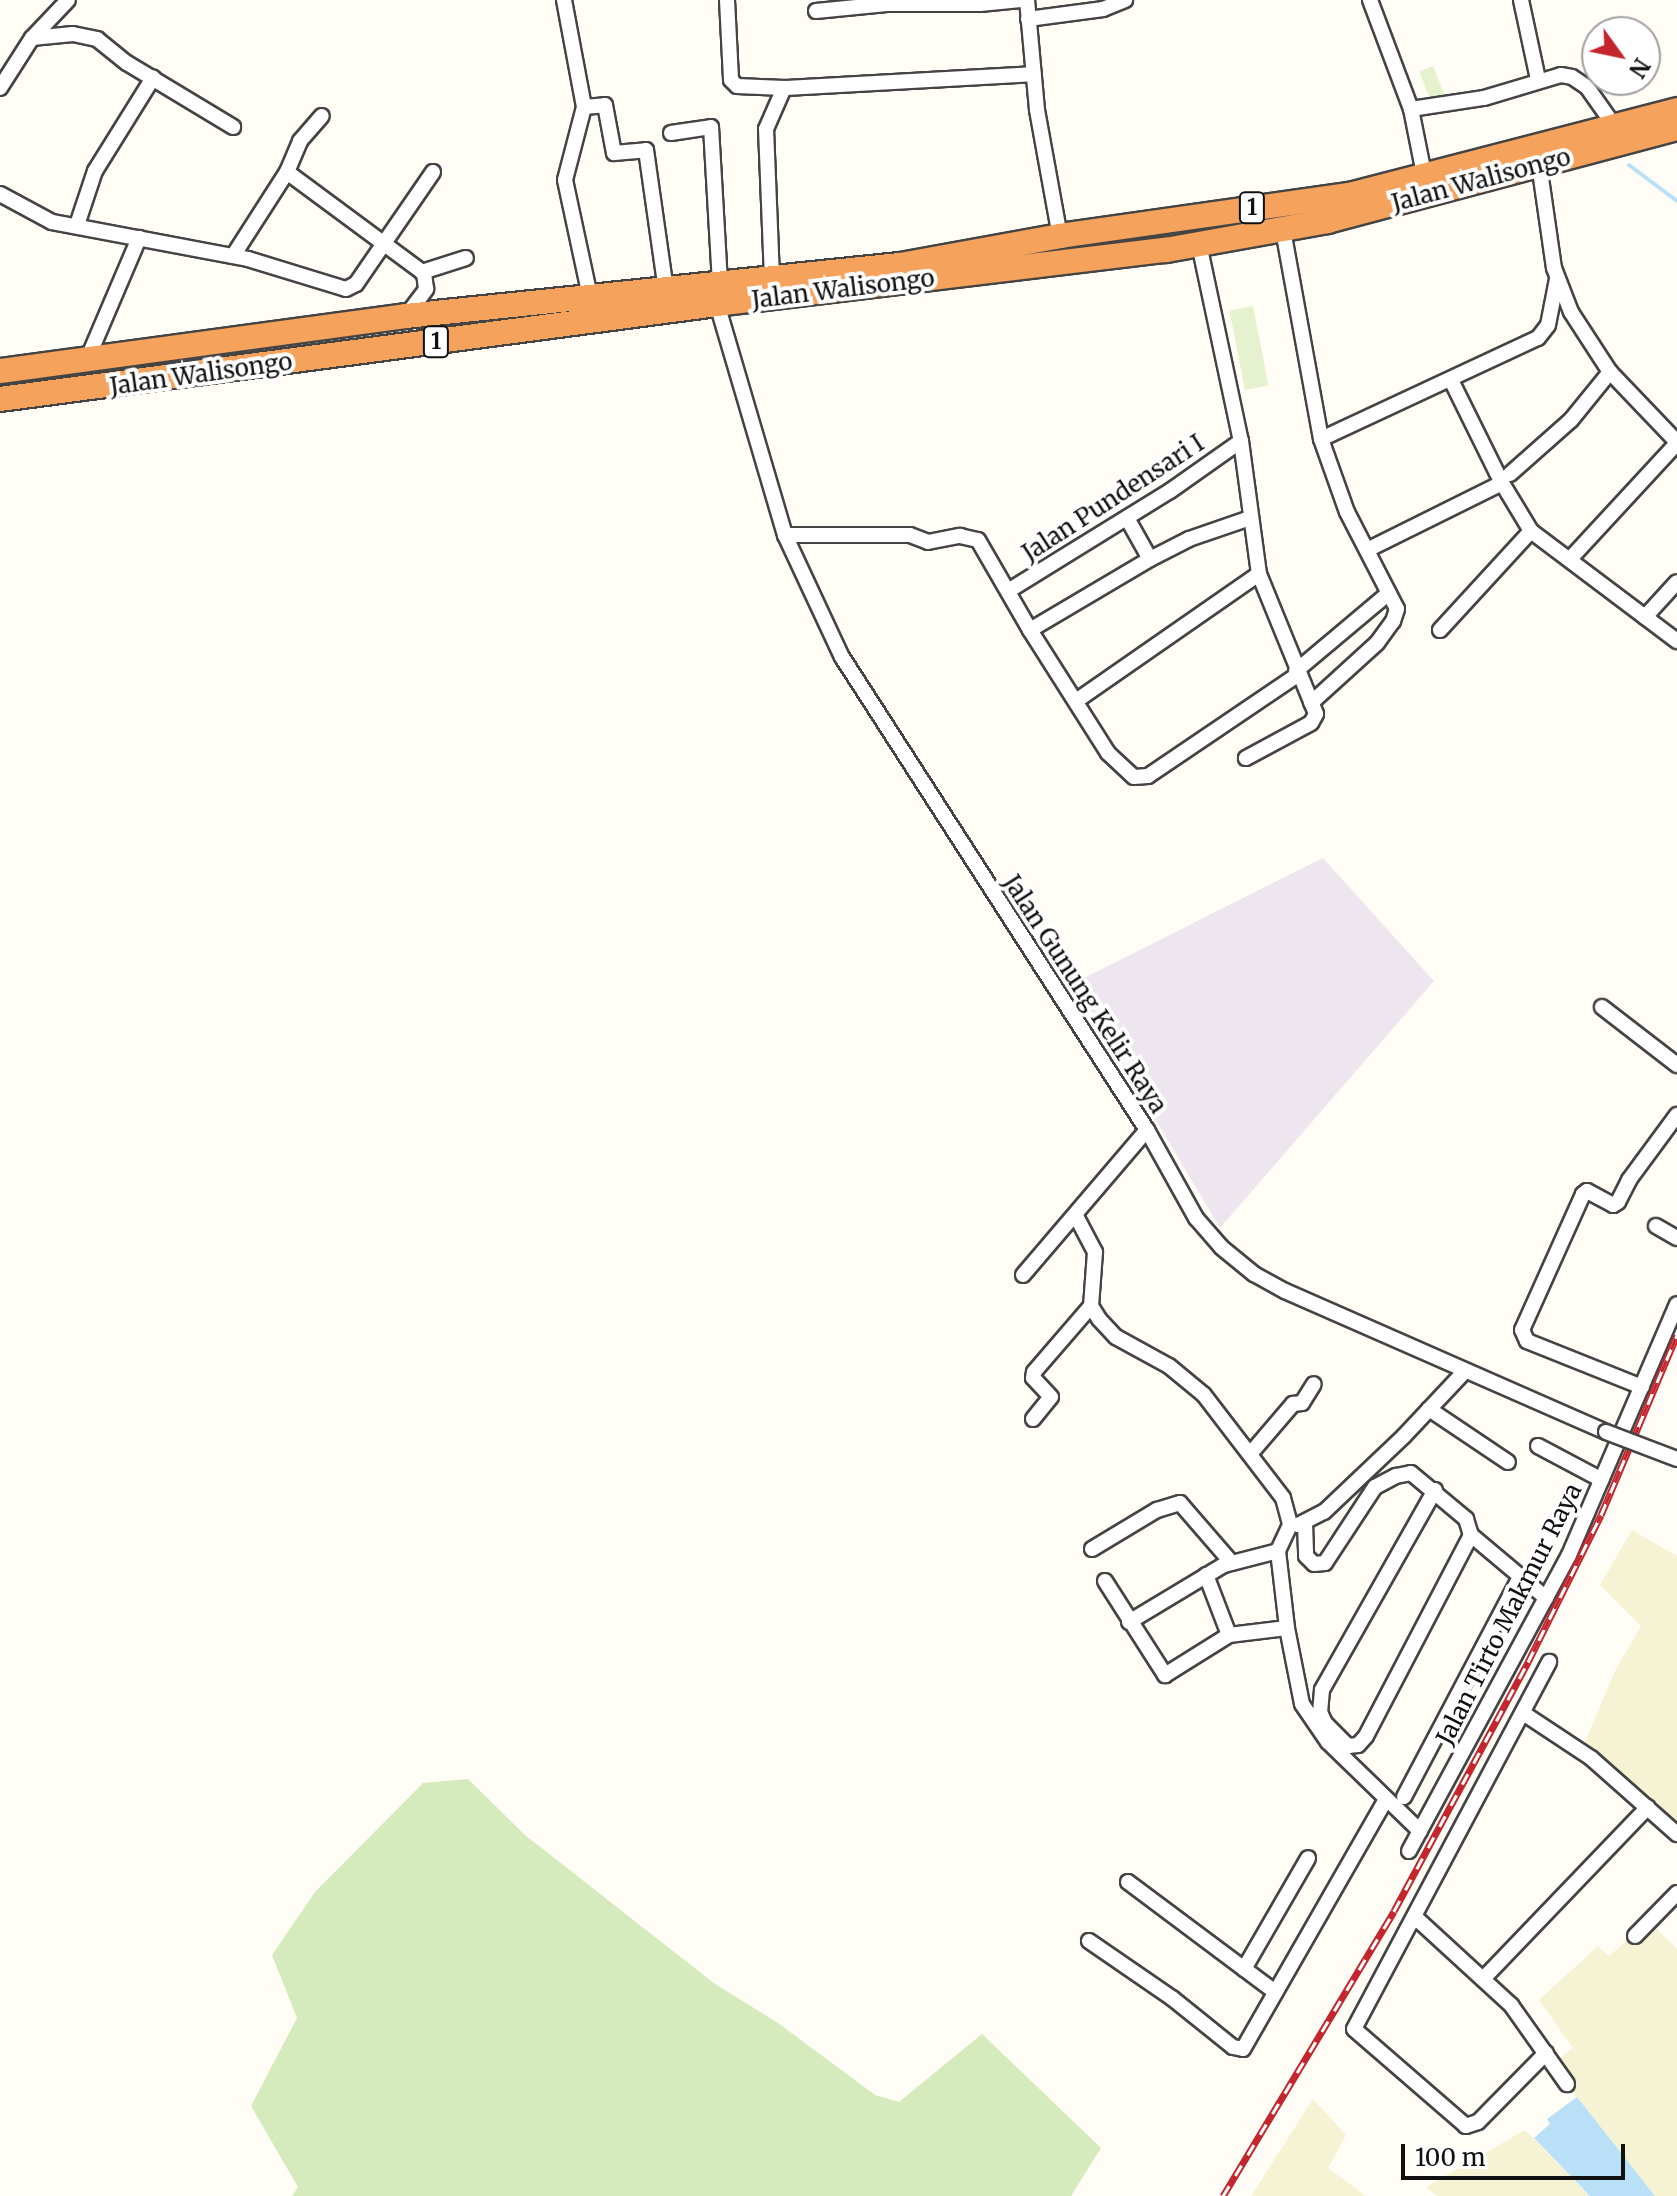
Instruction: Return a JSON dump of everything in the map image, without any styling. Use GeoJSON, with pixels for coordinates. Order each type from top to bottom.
{"type":"FeatureCollection","features":[{"type":"Feature","properties":{"kind":"highway","name":"Jalan Walisongo"},"geometry":{"type":"LineString","coordinates":[[0,371],[406,316],[666,290],[719,294],[772,278],[901,265],[1060,236],[1349,195],[1613,124],[1677,110]]}},
{"type":"Feature","properties":{"kind":"highway","name":"Jalan Walisongo"},"geometry":{"type":"LineString","coordinates":[[0,399],[719,294],[1199,244],[1283,230],[1677,128]]}},
{"type":"Feature","properties":{"kind":"street"},"geometry":{"type":"LineString","coordinates":[[0,88],[32,38],[68,0]]}},
{"type":"Feature","properties":{"kind":"street"},"geometry":{"type":"LineString","coordinates":[[564,0],[584,107],[565,180],[590,297]]}},
{"type":"Feature","properties":{"kind":"street"},"geometry":{"type":"LineString","coordinates":[[727,0],[732,83],[784,88],[1034,74]]}},
{"type":"Feature","properties":{"kind":"street"},"geometry":{"type":"LineString","coordinates":[[816,11],[887,4],[980,4],[1024,0],[1037,110],[1060,236]]}},
{"type":"Feature","properties":{"kind":"street"},"geometry":{"type":"LineString","coordinates":[[1028,19],[1103,9],[1125,0]]}},
{"type":"Feature","properties":{"kind":"street"},"geometry":{"type":"LineString","coordinates":[[1370,0],[1411,109],[1424,174]]}},
{"type":"Feature","properties":{"kind":"street"},"geometry":{"type":"LineString","coordinates":[[1521,0],[1538,79]]}},
{"type":"Feature","properties":{"kind":"street"},"geometry":{"type":"LineString","coordinates":[[32,38],[73,34],[97,39],[233,127]]}},
{"type":"Feature","properties":{"kind":"street"},"geometry":{"type":"LineString","coordinates":[[1411,109],[1484,98],[1538,79],[1561,75],[1572,77],[1587,87],[1613,124]]}},
{"type":"Feature","properties":{"kind":"street"},"geometry":{"type":"LineString","coordinates":[[77,225],[95,171],[153,78]]}},
{"type":"Feature","properties":{"kind":"street"},"geometry":{"type":"LineString","coordinates":[[772,278],[768,122],[784,88]]}},
{"type":"Feature","properties":{"kind":"street"},"geometry":{"type":"LineString","coordinates":[[584,107],[605,105],[614,153],[646,150],[666,290]]}},
{"type":"Feature","properties":{"kind":"street"},"geometry":{"type":"LineString","coordinates":[[233,256],[287,172],[300,141],[322,116]]}},
{"type":"Feature","properties":{"kind":"street","name":"Jalan Gunung Kelir Raya"},"geometry":{"type":"LineString","coordinates":[[671,133],[711,127],[719,294],[785,535],[842,657],[1147,1130],[1196,1218],[1221,1247],[1254,1274],[1464,1372],[1677,1459]]}},
{"type":"Feature","properties":{"kind":"street"},"geometry":{"type":"LineString","coordinates":[[1539,164],[1557,279],[1571,312],[1610,372],[1677,442],[1570,559]]}},
{"type":"Feature","properties":{"kind":"street"},"geometry":{"type":"LineString","coordinates":[[287,172],[424,272],[426,289],[406,316]]}},
{"type":"Feature","properties":{"kind":"street"},"geometry":{"type":"LineString","coordinates":[[0,194],[37,216],[233,256],[346,289],[356,284],[433,172]]}},
{"type":"Feature","properties":{"kind":"street"},"geometry":{"type":"LineString","coordinates":[[1283,230],[1321,439],[1347,512],[1397,609],[1393,621],[1377,643],[1311,703]]}},
{"type":"Feature","properties":{"kind":"street"},"geometry":{"type":"LineString","coordinates":[[87,360],[139,238]]}},
{"type":"Feature","properties":{"kind":"street"},"geometry":{"type":"LineString","coordinates":[[1199,244],[1241,441],[1259,574],[1316,714],[1313,721],[1246,758]]}},
{"type":"Feature","properties":{"kind":"street"},"geometry":{"type":"LineString","coordinates":[[424,272],[466,258]]}},
{"type":"Feature","properties":{"kind":"street"},"geometry":{"type":"LineString","coordinates":[[1321,439],[1538,338],[1548,325],[1557,279]]}},
{"type":"Feature","properties":{"kind":"street"},"geometry":{"type":"LineString","coordinates":[[1367,550],[1506,478],[1571,420],[1610,372]]}},
{"type":"Feature","properties":{"kind":"street"},"geometry":{"type":"LineString","coordinates":[[1451,380],[1506,478],[1531,531],[1677,641]]}},
{"type":"Feature","properties":{"kind":"street","name":"Jalan Pundensari I"},"geometry":{"type":"LineString","coordinates":[[1008,591],[1127,518],[1241,441]]}},
{"type":"Feature","properties":{"kind":"street"},"geometry":{"type":"LineString","coordinates":[[1127,518],[1150,559]]}},
{"type":"Feature","properties":{"kind":"street"},"geometry":{"type":"LineString","coordinates":[[1030,630],[1189,539],[1250,518]]}},
{"type":"Feature","properties":{"kind":"street"},"geometry":{"type":"LineString","coordinates":[[1440,630],[1531,531]]}},
{"type":"Feature","properties":{"kind":"street"},"geometry":{"type":"LineString","coordinates":[[785,535],[910,535],[928,542],[970,536],[982,545],[1030,630],[1108,753],[1129,774],[1140,778],[1297,673],[1389,593]]}},
{"type":"Feature","properties":{"kind":"street"},"geometry":{"type":"LineString","coordinates":[[1076,701],[1259,574]]}},
{"type":"Feature","properties":{"kind":"street"},"geometry":{"type":"LineString","coordinates":[[1645,617],[1677,582]]}},
{"type":"Feature","properties":{"kind":"street"},"geometry":{"type":"LineString","coordinates":[[1602,1007],[1677,1065]]}},
{"type":"Feature","properties":{"kind":"street"},"geometry":{"type":"LineString","coordinates":[[1642,1387],[1527,1341],[1522,1334],[1524,1323],[1583,1194],[1587,1191],[1613,1205],[1618,1202],[1629,1180],[1677,1115]]}},
{"type":"Feature","properties":{"kind":"street"},"geometry":{"type":"LineString","coordinates":[[1023,1275],[1147,1130]]}},
{"type":"Feature","properties":{"kind":"street"},"geometry":{"type":"LineString","coordinates":[[1033,1419],[1051,1397],[1033,1378],[1034,1372],[1091,1306],[1095,1252],[1076,1216]]}},
{"type":"Feature","properties":{"kind":"street"},"geometry":{"type":"LineString","coordinates":[[1656,1226],[1677,1238]]}},
{"type":"Feature","properties":{"kind":"street","name":"Jalan Tirto Makmur Raya"},"geometry":{"type":"LineString","coordinates":[[1409,1851],[1546,1598],[1602,1480],[1677,1304]]}},
{"type":"Feature","properties":{"kind":"street"},"geometry":{"type":"LineString","coordinates":[[1091,1306],[1116,1337],[1169,1366],[1204,1395],[1283,1498],[1297,1524],[1306,1556],[1314,1564],[1325,1563],[1375,1487],[1396,1476],[1411,1473],[1466,1519],[1471,1535],[1546,1598]]}},
{"type":"Feature","properties":{"kind":"street"},"geometry":{"type":"LineString","coordinates":[[1129,1622],[1183,1592],[1206,1575],[1232,1563],[1278,1551],[1297,1524],[1324,1512],[1464,1372]]}},
{"type":"Feature","properties":{"kind":"street"},"geometry":{"type":"LineString","coordinates":[[1251,1453],[1293,1404],[1302,1403],[1314,1384]]}},
{"type":"Feature","properties":{"kind":"street"},"geometry":{"type":"LineString","coordinates":[[1429,1409],[1508,1462]]}},
{"type":"Feature","properties":{"kind":"street"},"geometry":{"type":"LineString","coordinates":[[1538,1446],[1602,1480]]}},
{"type":"Feature","properties":{"kind":"street"},"geometry":{"type":"LineString","coordinates":[[1435,1490],[1322,1690],[1320,1712],[1325,1723],[1348,1746],[1358,1745],[1366,1736],[1471,1535]]}},
{"type":"Feature","properties":{"kind":"street"},"geometry":{"type":"LineString","coordinates":[[1092,1549],[1157,1510],[1180,1503],[1232,1563]]}},
{"type":"Feature","properties":{"kind":"street"},"geometry":{"type":"LineString","coordinates":[[1278,1551],[1287,1628],[1302,1704],[1311,1721],[1420,1831]]}},
{"type":"Feature","properties":{"kind":"street"},"geometry":{"type":"LineString","coordinates":[[1206,1575],[1229,1635]]}},
{"type":"Feature","properties":{"kind":"street"},"geometry":{"type":"LineString","coordinates":[[1404,1797],[1520,1577]]}},
{"type":"Feature","properties":{"kind":"street"},"geometry":{"type":"LineString","coordinates":[[1105,1581],[1160,1671],[1169,1675],[1229,1635],[1287,1628]]}},
{"type":"Feature","properties":{"kind":"street"},"geometry":{"type":"LineString","coordinates":[[1546,2053],[1478,2122],[1466,2126],[1354,2029],[1416,1918],[1549,1662]]}},
{"type":"Feature","properties":{"kind":"street"},"geometry":{"type":"LineString","coordinates":[[1523,1713],[1591,1758],[1677,1834]]}},
{"type":"Feature","properties":{"kind":"street"},"geometry":{"type":"LineString","coordinates":[[1089,1941],[1237,2049],[1248,2045],[1386,1799]]}},
{"type":"Feature","properties":{"kind":"street"},"geometry":{"type":"LineString","coordinates":[[1483,1979],[1648,1807]]}},
{"type":"Feature","properties":{"kind":"street"},"geometry":{"type":"LineString","coordinates":[[1244,1969],[1308,1858]]}},
{"type":"Feature","properties":{"kind":"street"},"geometry":{"type":"LineString","coordinates":[[1128,1882],[1275,1992]]}},
{"type":"Feature","properties":{"kind":"street"},"geometry":{"type":"LineString","coordinates":[[1635,1936],[1677,1893]]}},
{"type":"Feature","properties":{"kind":"street"},"geometry":{"type":"LineString","coordinates":[[1416,1918],[1511,2005],[1567,2084]]}},
{"type":"Feature","properties":{"kind":"shaded area"},"geometry":{"type":"Polygon","coordinates":[[[1323,858],[1434,981],[1220,1228],[1074,983],[1323,858]]]}},
{"type":"Feature","properties":{"kind":"shaded area"},"geometry":{"type":"Polygon","coordinates":[[[1632,1530],[1677,1556],[1677,1839],[1622,1792],[1629,1779],[1583,1747],[1615,1671],[1641,1626],[1600,1585],[1632,1530]]]}},
{"type":"Feature","properties":{"kind":"shaded area"},"geometry":{"type":"Polygon","coordinates":[[[1649,1921],[1677,1949],[1677,2196],[1655,2196],[1577,2097],[1555,2062],[1573,2048],[1539,2000],[1598,1946],[1609,1956],[1649,1921]]]}},
{"type":"Feature","properties":{"kind":"shaded area"},"geometry":{"type":"Polygon","coordinates":[[[1313,2099],[1346,2135],[1328,2168],[1366,2196],[1251,2196],[1313,2099]]]}},
{"type":"Feature","properties":{"kind":"shaded area"},"geometry":{"type":"Polygon","coordinates":[[[1525,2130],[1590,2196],[1437,2196],[1426,2187],[1525,2130]]]}},
{"type":"Feature","properties":{"kind":"green space"},"geometry":{"type":"Polygon","coordinates":[[[1433,66],[1446,98],[1432,104],[1419,72],[1433,66]]]}},
{"type":"Feature","properties":{"kind":"green space"},"geometry":{"type":"Polygon","coordinates":[[[1253,306],[1268,386],[1245,390],[1229,311],[1253,306]]]}},
{"type":"Feature","properties":{"kind":"green space"},"geometry":{"type":"Polygon","coordinates":[[[468,1779],[525,1835],[715,1984],[778,2023],[875,2095],[899,2102],[982,2034],[1101,2148],[1071,2196],[292,2196],[298,2187],[251,2106],[297,2018],[272,1955],[315,1892],[423,1783],[468,1779]]]}},
{"type":"Feature","properties":{"kind":"water"},"geometry":{"type":"Polygon","coordinates":[[[1577,2097],[1655,2196],[1590,2196],[1534,2138],[1550,2124],[1547,2119],[1577,2097]]]}},
{"type":"Feature","properties":{"kind":"waterway"},"geometry":{"type":"LineString","coordinates":[[1629,165],[1677,201]]}},
{"type":"Feature","properties":{"kind":"railway"},"geometry":{"type":"LineString","coordinates":[[1223,2196],[1394,1911],[1528,1662],[1601,1515],[1677,1335]]}}]}
